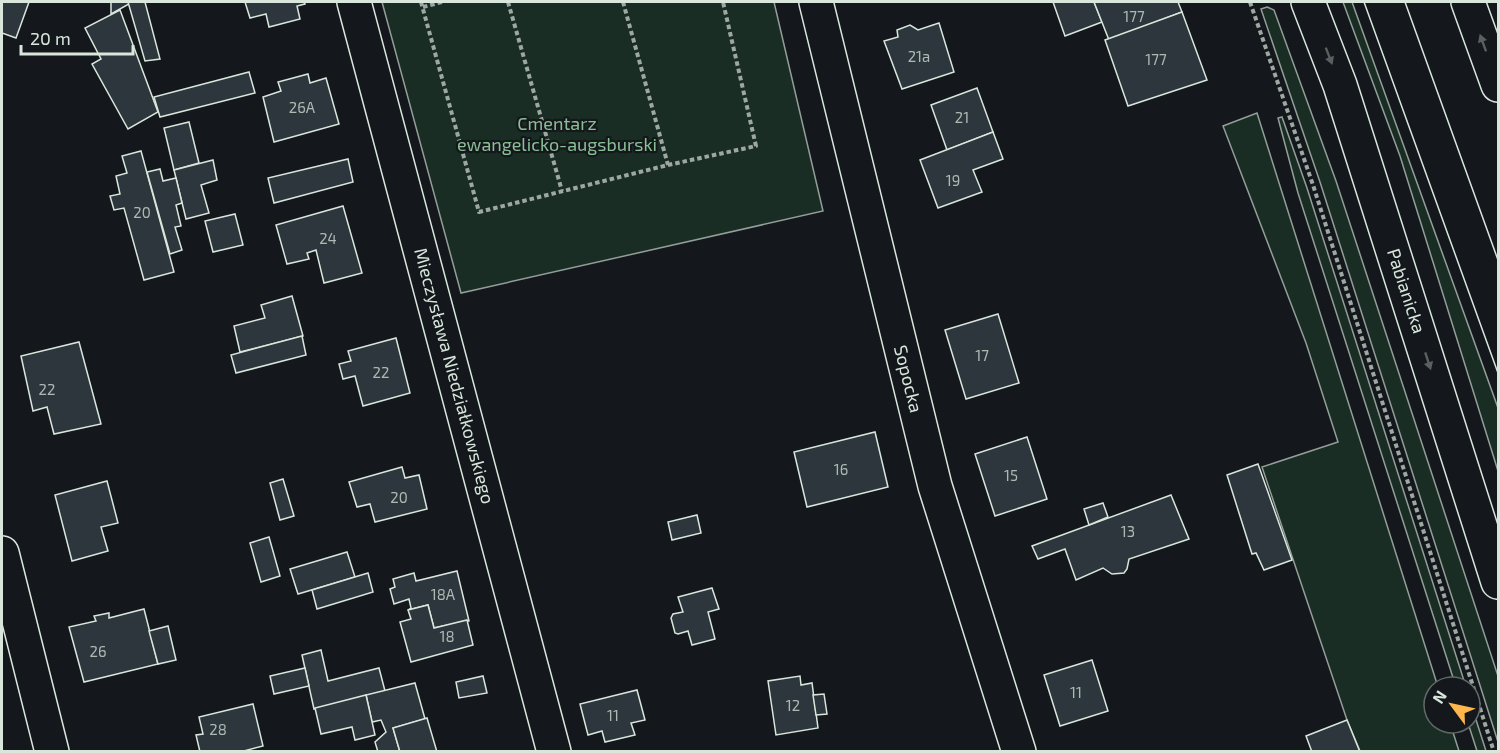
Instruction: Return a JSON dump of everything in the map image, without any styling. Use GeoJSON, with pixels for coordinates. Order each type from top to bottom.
{"type":"FeatureCollection","features":[{"type":"Feature","properties":{"kind":"street","name":"Mieczysława Niedziałkowskiego"},"geometry":{"type":"LineString","coordinates":[[354,2],[554,752]]}},
{"type":"Feature","properties":{"kind":"street","name":"Sopocka"},"geometry":{"type":"LineString","coordinates":[[816,2],[935,486],[1019,752]]}},
{"type":"Feature","properties":{"kind":"street","name":"Pabianicka"},"geometry":{"type":"LineString","coordinates":[[1308,2],[1340,85],[1498,582]]}},
{"type":"Feature","properties":{"kind":"street"},"geometry":{"type":"LineString","coordinates":[[1468,2],[1498,85]]}},
{"type":"Feature","properties":{"kind":"street"},"geometry":{"type":"LineString","coordinates":[[2,553],[52,752]]}},
{"type":"Feature","properties":{"kind":"path"},"geometry":{"type":"LineString","coordinates":[[442,2],[422,4],[479,212],[668,165],[756,146],[723,2]]}},
{"type":"Feature","properties":{"kind":"path"},"geometry":{"type":"LineString","coordinates":[[508,2],[562,192]]}},
{"type":"Feature","properties":{"kind":"path"},"geometry":{"type":"LineString","coordinates":[[623,2],[668,165]]}},
{"type":"Feature","properties":{"kind":"path"},"geometry":{"type":"LineString","coordinates":[[1250,2],[1317,196],[1494,752]]}},
{"type":"Feature","properties":{"kind":"green space","name":"Cmentarz ewangelicko-augsburski"},"geometry":{"type":"Polygon","coordinates":[[[382,2],[774,2],[823,211],[461,293],[382,2]]]}},
{"type":"Feature","properties":{"kind":"green space"},"geometry":{"type":"Polygon","coordinates":[[[1343,2],[1352,2],[1498,408],[1498,471],[1400,156],[1343,2]]]}},
{"type":"Feature","properties":{"kind":"green space"},"geometry":{"type":"Polygon","coordinates":[[[1267,7],[1274,10],[1336,181],[1498,676],[1498,742],[1482,692],[1482,675],[1477,675],[1320,182],[1261,9],[1267,7]]]}},
{"type":"Feature","properties":{"kind":"green space"},"geometry":{"type":"Polygon","coordinates":[[[1257,113],[1434,675],[1422,675],[1422,735],[1454,735],[1459,751],[1360,751],[1347,720],[1262,467],[1338,442],[1306,343],[1223,126],[1257,113]]]}},
{"type":"Feature","properties":{"kind":"green space"},"geometry":{"type":"Polygon","coordinates":[[[1282,117],[1307,188],[1462,675],[1452,675],[1298,193],[1278,118],[1282,117]]]}},
{"type":"Feature","properties":{"kind":"green space"},"geometry":{"type":"Polygon","coordinates":[[[1472,735],[1481,735],[1486,751],[1477,751],[1472,735]]]}},
{"type":"Feature","properties":{"kind":"building"},"geometry":{"type":"Polygon","coordinates":[[[2,2],[29,2],[16,38],[2,33],[2,2]]]}},
{"type":"Feature","properties":{"kind":"building"},"geometry":{"type":"Polygon","coordinates":[[[111,2],[128,2],[129,4],[111,14],[111,2]]]}},
{"type":"Feature","properties":{"kind":"building"},"geometry":{"type":"Polygon","coordinates":[[[128,2],[145,2],[160,59],[145,61],[128,2]]]}},
{"type":"Feature","properties":{"kind":"building"},"geometry":{"type":"Polygon","coordinates":[[[245,2],[304,2],[305,4],[297,6],[300,19],[269,27],[266,14],[250,18],[245,2]]]}},
{"type":"Feature","properties":{"kind":"building"},"geometry":{"type":"Polygon","coordinates":[[[1053,2],[1094,2],[1102,22],[1065,36],[1053,2]]]}},
{"type":"Feature","properties":{"kind":"building"},"geometry":{"type":"Polygon","coordinates":[[[1094,2],[1178,2],[1182,12],[1109,40],[1094,2]]]}},
{"type":"Feature","properties":{"kind":"building"},"geometry":{"type":"Polygon","coordinates":[[[120,10],[158,112],[128,129],[92,64],[101,59],[85,28],[120,10]]]}},
{"type":"Feature","properties":{"kind":"building"},"geometry":{"type":"Polygon","coordinates":[[[1182,12],[1207,80],[1128,106],[1105,40],[1182,12]]]}},
{"type":"Feature","properties":{"kind":"building"},"geometry":{"type":"Polygon","coordinates":[[[939,23],[954,72],[902,89],[884,41],[898,37],[897,30],[910,25],[918,30],[939,23]]]}},
{"type":"Feature","properties":{"kind":"building"},"geometry":{"type":"Polygon","coordinates":[[[249,72],[255,93],[160,117],[154,97],[249,72]]]}},
{"type":"Feature","properties":{"kind":"building"},"geometry":{"type":"Polygon","coordinates":[[[308,74],[310,83],[326,78],[339,124],[274,142],[263,97],[281,91],[278,82],[308,74]]]}},
{"type":"Feature","properties":{"kind":"building"},"geometry":{"type":"Polygon","coordinates":[[[977,88],[993,132],[947,150],[931,105],[977,88]]]}},
{"type":"Feature","properties":{"kind":"building"},"geometry":{"type":"Polygon","coordinates":[[[189,122],[199,163],[174,170],[164,128],[189,122]]]}},
{"type":"Feature","properties":{"kind":"building"},"geometry":{"type":"Polygon","coordinates":[[[993,132],[1003,159],[973,170],[982,192],[938,208],[920,160],[993,132]]]}},
{"type":"Feature","properties":{"kind":"building"},"geometry":{"type":"Polygon","coordinates":[[[141,151],[174,272],[144,280],[124,208],[114,210],[110,196],[120,194],[116,176],[127,173],[122,156],[141,151]]]}},
{"type":"Feature","properties":{"kind":"building"},"geometry":{"type":"Polygon","coordinates":[[[348,159],[353,182],[274,203],[268,178],[348,159]]]}},
{"type":"Feature","properties":{"kind":"building"},"geometry":{"type":"Polygon","coordinates":[[[213,160],[217,180],[201,185],[209,213],[186,219],[174,170],[213,160]]]}},
{"type":"Feature","properties":{"kind":"building"},"geometry":{"type":"Polygon","coordinates":[[[160,169],[163,181],[176,178],[182,203],[176,205],[181,226],[175,227],[182,250],[170,254],[147,172],[160,169]]]}},
{"type":"Feature","properties":{"kind":"building"},"geometry":{"type":"Polygon","coordinates":[[[343,206],[362,273],[324,283],[316,250],[307,253],[309,259],[287,264],[276,225],[343,206]]]}},
{"type":"Feature","properties":{"kind":"building"},"geometry":{"type":"Polygon","coordinates":[[[235,214],[243,245],[213,252],[205,221],[235,214]]]}},
{"type":"Feature","properties":{"kind":"building"},"geometry":{"type":"Polygon","coordinates":[[[292,296],[303,336],[240,352],[234,326],[265,318],[261,305],[292,296]]]}},
{"type":"Feature","properties":{"kind":"building"},"geometry":{"type":"Polygon","coordinates":[[[998,314],[1019,383],[966,399],[945,330],[998,314]]]}},
{"type":"Feature","properties":{"kind":"building"},"geometry":{"type":"Polygon","coordinates":[[[302,336],[306,355],[236,373],[231,355],[302,336]]]}},
{"type":"Feature","properties":{"kind":"building"},"geometry":{"type":"Polygon","coordinates":[[[396,338],[410,393],[363,406],[355,376],[343,379],[339,364],[351,361],[348,351],[396,338]]]}},
{"type":"Feature","properties":{"kind":"building"},"geometry":{"type":"Polygon","coordinates":[[[79,342],[101,424],[54,434],[47,407],[33,411],[21,356],[79,342]]]}},
{"type":"Feature","properties":{"kind":"building"},"geometry":{"type":"Polygon","coordinates":[[[875,432],[888,487],[807,507],[794,452],[875,432]]]}},
{"type":"Feature","properties":{"kind":"building"},"geometry":{"type":"Polygon","coordinates":[[[1027,437],[1047,499],[995,516],[975,454],[1027,437]]]}},
{"type":"Feature","properties":{"kind":"building"},"geometry":{"type":"Polygon","coordinates":[[[1258,464],[1292,560],[1264,570],[1256,553],[1252,554],[1227,475],[1258,464]]]}},
{"type":"Feature","properties":{"kind":"building"},"geometry":{"type":"Polygon","coordinates":[[[402,467],[405,478],[419,475],[427,509],[375,522],[370,504],[357,507],[349,482],[402,467]]]}},
{"type":"Feature","properties":{"kind":"building"},"geometry":{"type":"Polygon","coordinates":[[[283,479],[294,516],[280,520],[270,483],[283,479]]]}},
{"type":"Feature","properties":{"kind":"building"},"geometry":{"type":"Polygon","coordinates":[[[107,481],[118,523],[101,527],[108,551],[72,561],[55,495],[107,481]]]}},
{"type":"Feature","properties":{"kind":"building"},"geometry":{"type":"Polygon","coordinates":[[[1171,495],[1189,539],[1129,559],[1124,573],[1112,574],[1103,568],[1076,580],[1065,549],[1038,559],[1032,546],[1171,495]]]}},
{"type":"Feature","properties":{"kind":"building"},"geometry":{"type":"Polygon","coordinates":[[[1103,503],[1108,517],[1089,525],[1084,509],[1103,503]]]}},
{"type":"Feature","properties":{"kind":"building"},"geometry":{"type":"Polygon","coordinates":[[[697,515],[701,533],[672,540],[668,522],[697,515]]]}},
{"type":"Feature","properties":{"kind":"building"},"geometry":{"type":"Polygon","coordinates":[[[269,537],[280,576],[261,582],[250,543],[269,537]]]}},
{"type":"Feature","properties":{"kind":"building"},"geometry":{"type":"Polygon","coordinates":[[[347,552],[355,577],[298,594],[290,569],[347,552]]]}},
{"type":"Feature","properties":{"kind":"building"},"geometry":{"type":"Polygon","coordinates":[[[457,571],[469,621],[434,628],[428,605],[408,610],[411,608],[409,599],[394,604],[390,589],[395,587],[393,579],[414,573],[416,581],[457,571]]]}},
{"type":"Feature","properties":{"kind":"building"},"geometry":{"type":"Polygon","coordinates":[[[368,573],[373,592],[317,609],[312,590],[368,573]]]}},
{"type":"Feature","properties":{"kind":"building"},"geometry":{"type":"Polygon","coordinates":[[[712,588],[719,609],[708,612],[715,639],[692,645],[688,631],[675,633],[671,618],[673,614],[683,612],[678,597],[712,588]]]}},
{"type":"Feature","properties":{"kind":"building"},"geometry":{"type":"Polygon","coordinates":[[[428,605],[434,628],[467,620],[473,645],[411,662],[400,622],[411,619],[408,610],[428,605]]]}},
{"type":"Feature","properties":{"kind":"building"},"geometry":{"type":"Polygon","coordinates":[[[144,609],[158,664],[84,682],[69,627],[96,621],[94,616],[109,613],[109,618],[144,609]]]}},
{"type":"Feature","properties":{"kind":"building"},"geometry":{"type":"Polygon","coordinates":[[[168,626],[176,660],[158,664],[149,631],[168,626]]]}},
{"type":"Feature","properties":{"kind":"building"},"geometry":{"type":"Polygon","coordinates":[[[321,650],[328,681],[379,668],[385,691],[314,709],[302,655],[321,650]]]}},
{"type":"Feature","properties":{"kind":"building"},"geometry":{"type":"Polygon","coordinates":[[[1092,660],[1108,711],[1060,726],[1044,675],[1092,660]]]}},
{"type":"Feature","properties":{"kind":"building"},"geometry":{"type":"Polygon","coordinates":[[[305,668],[309,686],[274,694],[270,676],[305,668]]]}},
{"type":"Feature","properties":{"kind":"building"},"geometry":{"type":"Polygon","coordinates":[[[483,676],[487,693],[459,698],[456,682],[483,676]]]}},
{"type":"Feature","properties":{"kind":"building"},"geometry":{"type":"Polygon","coordinates":[[[800,676],[801,685],[812,683],[818,728],[776,735],[768,681],[800,676]]]}},
{"type":"Feature","properties":{"kind":"building"},"geometry":{"type":"Polygon","coordinates":[[[415,683],[425,719],[393,728],[400,752],[378,752],[375,742],[386,732],[381,720],[372,722],[366,695],[415,683]]]}},
{"type":"Feature","properties":{"kind":"building"},"geometry":{"type":"Polygon","coordinates":[[[637,690],[645,720],[631,723],[635,735],[605,742],[602,731],[588,735],[580,704],[637,690]]]}},
{"type":"Feature","properties":{"kind":"building"},"geometry":{"type":"Polygon","coordinates":[[[824,694],[827,714],[816,715],[813,695],[824,694]]]}},
{"type":"Feature","properties":{"kind":"building"},"geometry":{"type":"Polygon","coordinates":[[[366,695],[375,735],[355,740],[352,727],[321,734],[315,708],[366,695]]]}},
{"type":"Feature","properties":{"kind":"building"},"geometry":{"type":"Polygon","coordinates":[[[253,704],[263,746],[240,752],[200,752],[196,735],[203,734],[199,717],[253,704]]]}},
{"type":"Feature","properties":{"kind":"building"},"geometry":{"type":"Polygon","coordinates":[[[427,718],[437,752],[400,752],[393,728],[427,718]]]}},
{"type":"Feature","properties":{"kind":"building"},"geometry":{"type":"Polygon","coordinates":[[[1347,720],[1360,752],[1312,752],[1306,736],[1347,720]]]}},
{"type":"Feature","properties":{"kind":"tram line"},"geometry":{"type":"LineString","coordinates":[[1364,2],[1498,373]]}},
{"type":"Feature","properties":{"kind":"tram line"},"geometry":{"type":"LineString","coordinates":[[1405,2],[1498,260]]}}]}
